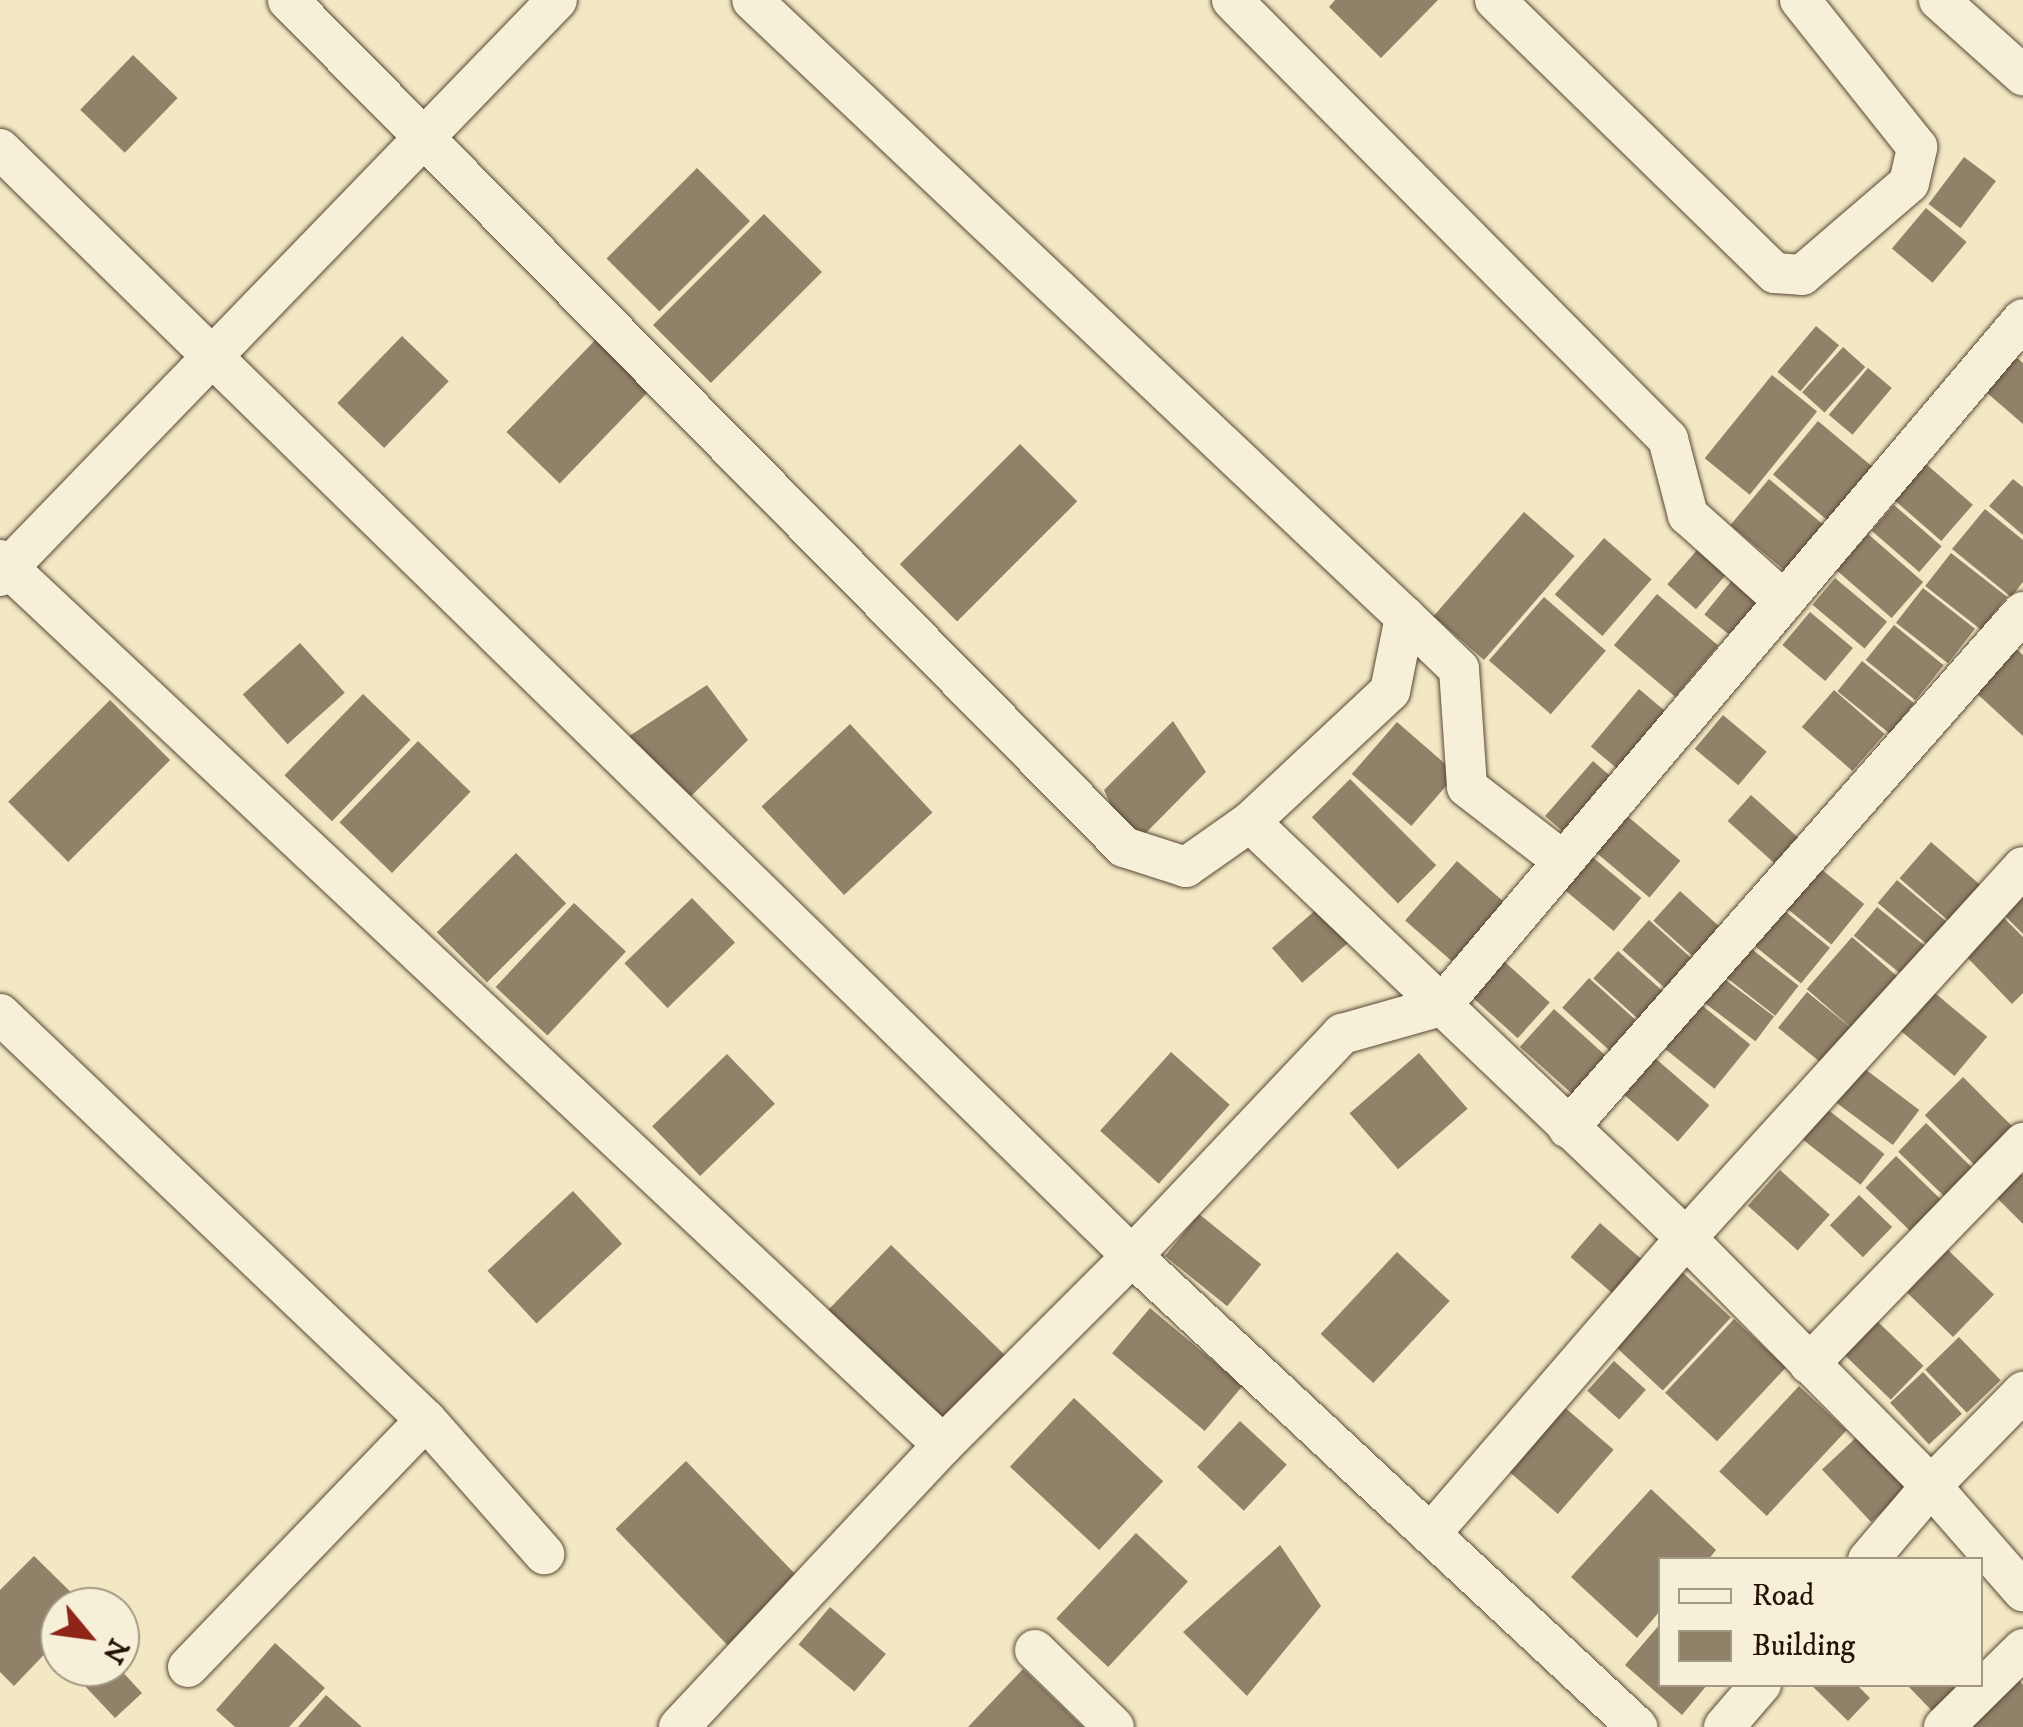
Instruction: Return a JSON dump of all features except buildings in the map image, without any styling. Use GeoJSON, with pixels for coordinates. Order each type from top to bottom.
{"type":"FeatureCollection","features":[{"type":"Feature","properties":{"kind":"street"},"geometry":{"type":"LineString","coordinates":[[288,0],[426,135],[1124,847],[1186,867],[1250,822],[1390,691],[1405,617]]}},
{"type":"Feature","properties":{"kind":"street"},"geometry":{"type":"LineString","coordinates":[[557,0],[3,568],[943,1445]]}},
{"type":"Feature","properties":{"kind":"street"},"geometry":{"type":"LineString","coordinates":[[752,0],[1458,669],[1468,787],[1563,861]]}},
{"type":"Feature","properties":{"kind":"street"},"geometry":{"type":"LineString","coordinates":[[1232,0],[1668,439],[1688,515],[1784,601]]}},
{"type":"Feature","properties":{"kind":"street"},"geometry":{"type":"LineString","coordinates":[[1495,0],[1775,274],[1802,275],[1909,182],[1917,148],[1800,0]]}},
{"type":"Feature","properties":{"kind":"street"},"geometry":{"type":"LineString","coordinates":[[1952,5],[2023,76]]}},
{"type":"Feature","properties":{"kind":"street"},"geometry":{"type":"LineString","coordinates":[[0,149],[1132,1256],[1432,1532],[1636,1727]]}},
{"type":"Feature","properties":{"kind":"street"},"geometry":{"type":"LineString","coordinates":[[679,1727],[943,1445],[1132,1256],[1342,1034],[1441,1006],[2023,318]]}},
{"type":"Feature","properties":{"kind":"street"},"geometry":{"type":"LineString","coordinates":[[1568,1128],[2023,612]]}},
{"type":"Feature","properties":{"kind":"street"},"geometry":{"type":"LineString","coordinates":[[1250,822],[1686,1238],[1931,1486],[2023,1591]]}},
{"type":"Feature","properties":{"kind":"street"},"geometry":{"type":"LineString","coordinates":[[1432,1532],[1686,1238],[2023,866]]}},
{"type":"Feature","properties":{"kind":"street"},"geometry":{"type":"LineString","coordinates":[[0,1014],[426,1420],[544,1554]]}},
{"type":"Feature","properties":{"kind":"street"},"geometry":{"type":"LineString","coordinates":[[1809,1364],[2023,1144]]}},
{"type":"Feature","properties":{"kind":"street"},"geometry":{"type":"LineString","coordinates":[[1871,1557],[1931,1486],[2023,1392]]}},
{"type":"Feature","properties":{"kind":"street"},"geometry":{"type":"LineString","coordinates":[[188,1666],[426,1420]]}},
{"type":"Feature","properties":{"kind":"street"},"geometry":{"type":"LineString","coordinates":[[1944,1727],[2023,1649]]}},
{"type":"Feature","properties":{"kind":"street"},"geometry":{"type":"LineString","coordinates":[[1035,1650],[1114,1727]]}},
{"type":"Feature","properties":{"kind":"street"},"geometry":{"type":"LineString","coordinates":[[1724,1727],[1757,1687]]}}]}
